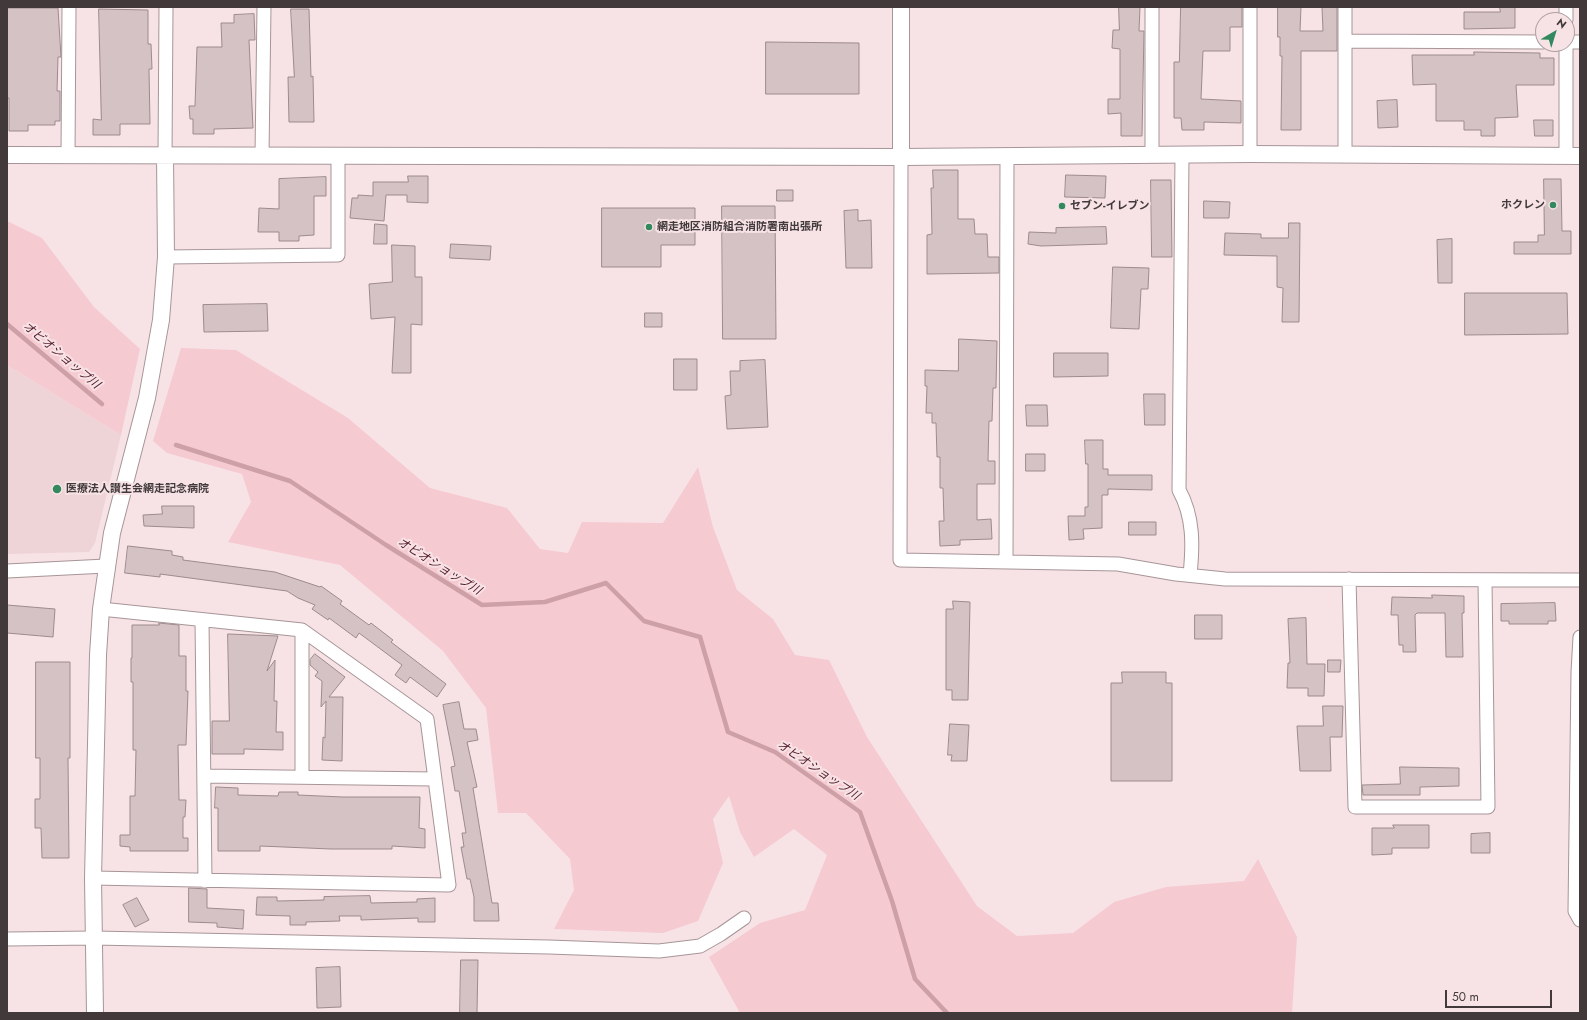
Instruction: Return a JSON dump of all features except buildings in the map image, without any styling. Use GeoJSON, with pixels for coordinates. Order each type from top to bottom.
{"type":"FeatureCollection","features":[{"type":"Feature","properties":{"kind":"street"},"geometry":{"type":"LineString","coordinates":[[68,156],[69,7]]}},
{"type":"Feature","properties":{"kind":"street"},"geometry":{"type":"LineString","coordinates":[[95,1013],[93,878],[98,655],[101,609],[106,566],[112,533],[146,398],[161,320],[166,257],[166,7]]}},
{"type":"Feature","properties":{"kind":"street"},"geometry":{"type":"LineString","coordinates":[[262,155],[264,7]]}},
{"type":"Feature","properties":{"kind":"street"},"geometry":{"type":"LineString","coordinates":[[902,7],[900,560],[1118,564],[1225,579],[1580,580]]}},
{"type":"Feature","properties":{"kind":"street"},"geometry":{"type":"LineString","coordinates":[[1152,7],[1152,155]]}},
{"type":"Feature","properties":{"kind":"street"},"geometry":{"type":"LineString","coordinates":[[1250,7],[1250,154]]}},
{"type":"Feature","properties":{"kind":"street"},"geometry":{"type":"LineString","coordinates":[[1345,7],[1345,155]]}},
{"type":"Feature","properties":{"kind":"street"},"geometry":{"type":"LineString","coordinates":[[1345,41],[1535,42]]}},
{"type":"Feature","properties":{"kind":"street"},"geometry":{"type":"LineString","coordinates":[[7,155],[901,157],[1250,154],[1573,156],[1567,52]]}},
{"type":"Feature","properties":{"kind":"street"},"geometry":{"type":"LineString","coordinates":[[166,257],[338,255],[338,155]]}},
{"type":"Feature","properties":{"kind":"street"},"geometry":{"type":"LineString","coordinates":[[1182,155],[1179,490],[1187,505],[1190,521],[1193,545],[1190,575]]}},
{"type":"Feature","properties":{"kind":"street"},"geometry":{"type":"LineString","coordinates":[[1006,562],[1007,156]]}},
{"type":"Feature","properties":{"kind":"street"},"geometry":{"type":"LineString","coordinates":[[7,571],[106,566]]}},
{"type":"Feature","properties":{"kind":"street"},"geometry":{"type":"LineString","coordinates":[[1349,579],[1355,807],[1488,807],[1485,580]]}},
{"type":"Feature","properties":{"kind":"street"},"geometry":{"type":"LineString","coordinates":[[93,878],[448,885],[427,719],[302,630],[101,609]]}},
{"type":"Feature","properties":{"kind":"street"},"geometry":{"type":"LineString","coordinates":[[202,620],[205,881]]}},
{"type":"Feature","properties":{"kind":"street"},"geometry":{"type":"LineString","coordinates":[[302,630],[302,777]]}},
{"type":"Feature","properties":{"kind":"street"},"geometry":{"type":"LineString","coordinates":[[1580,637],[1578,672],[1575,903],[1575,911],[1580,920]]}},
{"type":"Feature","properties":{"kind":"street"},"geometry":{"type":"LineString","coordinates":[[204,776],[434,779]]}},
{"type":"Feature","properties":{"kind":"street"},"geometry":{"type":"LineString","coordinates":[[7,939],[94,938],[549,947],[659,951],[700,946],[722,934],[744,918]]}},
{"type":"Feature","properties":{"kind":"shaded area"},"geometry":{"type":"Polygon","coordinates":[[[7,221],[42,238],[94,307],[140,349],[121,435],[7,365],[7,221]]]}},
{"type":"Feature","properties":{"kind":"shaded area"},"geometry":{"type":"Polygon","coordinates":[[[181,348],[236,350],[348,418],[430,488],[507,508],[540,549],[568,553],[582,522],[663,523],[698,467],[713,527],[737,590],[773,619],[795,655],[829,660],[867,737],[977,906],[1017,936],[1073,933],[1114,902],[1166,887],[1244,881],[1258,859],[1297,937],[1292,1013],[740,1013],[709,957],[760,923],[805,910],[827,855],[794,829],[754,857],[740,832],[729,796],[713,819],[723,863],[698,921],[663,933],[554,929],[574,890],[570,859],[526,813],[498,813],[486,708],[443,651],[340,565],[228,542],[251,502],[242,474],[167,453],[153,441],[181,348]]]}},
{"type":"Feature","properties":{"kind":"shaded area","name":"医療法人讃生会網走記念病院"},"geometry":{"type":"Polygon","coordinates":[[[7,365],[121,435],[95,543],[89,552],[7,554],[7,365]]]}},
{"type":"Feature","properties":{"kind":"waterway","name":"オビオショップ川"},"geometry":{"type":"LineString","coordinates":[[7,324],[102,404]]}},
{"type":"Feature","properties":{"kind":"waterway","name":"オビオショップ川"},"geometry":{"type":"LineString","coordinates":[[176,445],[290,481],[386,545],[482,605],[545,602],[606,583],[644,621],[700,637],[728,732],[775,752],[860,812],[892,901],[915,979],[947,1013]]}},
{"type":"Feature","properties":{"kind":"place","name":"ホクレン"},"geometry":{"type":"Point","coordinates":[1553,205]}},
{"type":"Feature","properties":{"kind":"place","name":"セブン-イレブン"},"geometry":{"type":"Point","coordinates":[1062,206]}},
{"type":"Feature","properties":{"kind":"place","name":"網走地区消防組合消防署南出張所"},"geometry":{"type":"Point","coordinates":[649,227]}},
{"type":"Feature","properties":{"kind":"place","name":"医療法人讃生会網走記念病院"},"geometry":{"type":"Point","coordinates":[57,489]}}]}
